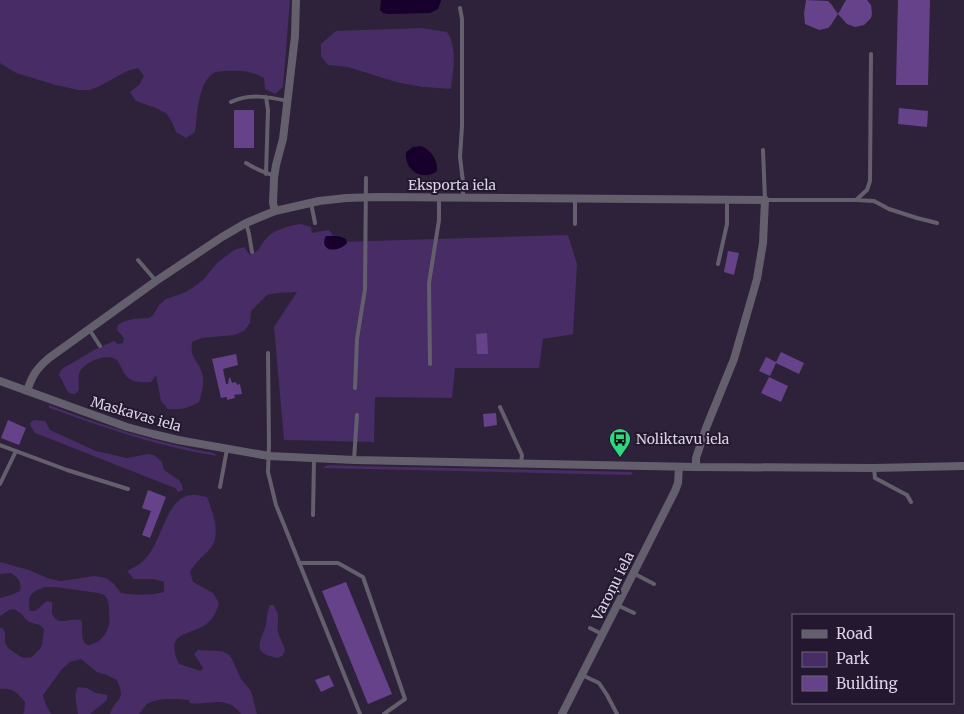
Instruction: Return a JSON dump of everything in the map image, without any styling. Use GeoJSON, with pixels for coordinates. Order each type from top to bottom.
{"type":"FeatureCollection","features":[{"type":"Feature","properties":{"kind":"street"},"geometry":{"type":"LineString","coordinates":[[275,211],[270,175],[283,139],[296,36],[296,0]]}},
{"type":"Feature","properties":{"kind":"street","name":"Eksporta iela"},"geometry":{"type":"LineString","coordinates":[[27,391],[33,375],[39,366],[89,329],[222,237],[246,223],[275,211],[346,198],[765,200]]}},
{"type":"Feature","properties":{"kind":"street"},"geometry":{"type":"LineString","coordinates":[[696,467],[696,458],[706,428],[734,359],[757,279],[763,243],[765,200]]}},
{"type":"Feature","properties":{"kind":"street","name":"Maskavas iela"},"geometry":{"type":"LineString","coordinates":[[0,382],[127,427],[178,440],[269,456]]}},
{"type":"Feature","properties":{"kind":"street"},"geometry":{"type":"LineString","coordinates":[[269,456],[314,459],[679,467],[874,468],[964,466]]}},
{"type":"Feature","properties":{"kind":"street","name":"Varoņu iela"},"geometry":{"type":"LineString","coordinates":[[562,714],[675,491],[679,467]]}},
{"type":"Feature","properties":{"kind":"lane"},"geometry":{"type":"LineString","coordinates":[[460,8],[462,19],[462,126],[460,157],[463,198]]}},
{"type":"Feature","properties":{"kind":"lane"},"geometry":{"type":"LineString","coordinates":[[856,200],[867,190],[870,181],[871,54]]}},
{"type":"Feature","properties":{"kind":"lane"},"geometry":{"type":"LineString","coordinates":[[231,102],[239,98],[251,96],[266,96],[288,101]]}},
{"type":"Feature","properties":{"kind":"lane"},"geometry":{"type":"LineString","coordinates":[[246,163],[256,170],[270,175],[266,96]]}},
{"type":"Feature","properties":{"kind":"lane"},"geometry":{"type":"LineString","coordinates":[[763,150],[765,200]]}},
{"type":"Feature","properties":{"kind":"lane"},"geometry":{"type":"LineString","coordinates":[[355,388],[357,339],[365,289],[366,178]]}},
{"type":"Feature","properties":{"kind":"lane"},"geometry":{"type":"LineString","coordinates":[[430,364],[429,283],[439,220],[439,198]]}},
{"type":"Feature","properties":{"kind":"lane"},"geometry":{"type":"LineString","coordinates":[[575,198],[575,224]]}},
{"type":"Feature","properties":{"kind":"lane"},"geometry":{"type":"LineString","coordinates":[[718,264],[727,224],[728,199]]}},
{"type":"Feature","properties":{"kind":"lane","name":"Eksporta iela"},"geometry":{"type":"LineString","coordinates":[[765,200],[856,200],[874,202],[888,209],[937,223]]}},
{"type":"Feature","properties":{"kind":"lane"},"geometry":{"type":"LineString","coordinates":[[311,203],[315,223]]}},
{"type":"Feature","properties":{"kind":"lane"},"geometry":{"type":"LineString","coordinates":[[246,223],[252,252]]}},
{"type":"Feature","properties":{"kind":"lane"},"geometry":{"type":"LineString","coordinates":[[138,260],[156,281]]}},
{"type":"Feature","properties":{"kind":"lane"},"geometry":{"type":"LineString","coordinates":[[89,329],[100,346]]}},
{"type":"Feature","properties":{"kind":"lane"},"geometry":{"type":"LineString","coordinates":[[268,353],[268,472],[276,505],[360,714]]}},
{"type":"Feature","properties":{"kind":"lane"},"geometry":{"type":"LineString","coordinates":[[500,407],[522,455],[522,464]]}},
{"type":"Feature","properties":{"kind":"lane"},"geometry":{"type":"LineString","coordinates":[[354,460],[357,415]]}},
{"type":"Feature","properties":{"kind":"lane"},"geometry":{"type":"LineString","coordinates":[[0,445],[67,470],[128,489]]}},
{"type":"Feature","properties":{"kind":"lane"},"geometry":{"type":"LineString","coordinates":[[220,488],[226,449]]}},
{"type":"Feature","properties":{"kind":"lane"},"geometry":{"type":"LineString","coordinates":[[0,484],[16,451]]}},
{"type":"Feature","properties":{"kind":"lane"},"geometry":{"type":"LineString","coordinates":[[313,515],[314,459]]}},
{"type":"Feature","properties":{"kind":"lane"},"geometry":{"type":"LineString","coordinates":[[874,468],[875,478],[907,495],[911,502]]}},
{"type":"Feature","properties":{"kind":"lane"},"geometry":{"type":"LineString","coordinates":[[299,563],[338,563],[363,577],[405,699],[384,714]]}},
{"type":"Feature","properties":{"kind":"lane"},"geometry":{"type":"LineString","coordinates":[[633,573],[654,584]]}},
{"type":"Feature","properties":{"kind":"lane"},"geometry":{"type":"LineString","coordinates":[[618,605],[634,613]]}},
{"type":"Feature","properties":{"kind":"lane"},"geometry":{"type":"LineString","coordinates":[[590,628],[602,634]]}},
{"type":"Feature","properties":{"kind":"lane"},"geometry":{"type":"LineString","coordinates":[[582,675],[599,683],[617,714]]}},
{"type":"Feature","properties":{"kind":"green space"},"geometry":{"type":"Polygon","coordinates":[[[0,0],[290,0],[283,87],[275,94],[265,89],[264,78],[256,74],[239,71],[214,73],[209,77],[201,91],[195,132],[186,138],[176,132],[166,113],[136,101],[130,92],[139,85],[144,76],[138,68],[127,71],[98,87],[89,90],[78,90],[16,73],[0,63],[0,0]]]}},
{"type":"Feature","properties":{"kind":"green space"},"geometry":{"type":"Polygon","coordinates":[[[422,28],[447,32],[454,53],[451,89],[423,87],[396,82],[348,67],[328,65],[321,56],[321,44],[336,31],[422,28]]]}},
{"type":"Feature","properties":{"kind":"green space"},"geometry":{"type":"Polygon","coordinates":[[[301,224],[311,227],[312,233],[329,230],[337,242],[568,235],[577,264],[573,334],[543,339],[539,368],[455,368],[452,398],[375,397],[374,442],[284,440],[274,327],[297,292],[267,295],[251,311],[250,323],[244,331],[234,335],[202,338],[192,342],[192,353],[200,368],[203,380],[199,402],[192,406],[181,409],[168,409],[161,401],[156,375],[151,382],[134,381],[127,377],[118,361],[111,357],[94,360],[84,366],[79,374],[79,390],[75,394],[69,393],[59,375],[61,370],[96,349],[114,341],[118,344],[123,343],[124,338],[117,330],[118,325],[133,319],[149,318],[166,299],[186,292],[195,286],[203,280],[217,263],[234,250],[244,247],[250,255],[258,250],[271,234],[286,227],[301,224]]]}},
{"type":"Feature","properties":{"kind":"green space"},"geometry":{"type":"Polygon","coordinates":[[[49,405],[130,433],[214,453],[217,456],[175,448],[133,436],[49,408],[49,405]]]}},
{"type":"Feature","properties":{"kind":"green space"},"geometry":{"type":"Polygon","coordinates":[[[34,420],[45,421],[50,430],[96,451],[127,458],[148,454],[154,455],[162,462],[164,470],[179,480],[183,490],[178,492],[175,488],[35,433],[30,423],[34,420]]]}},
{"type":"Feature","properties":{"kind":"green space"},"geometry":{"type":"Polygon","coordinates":[[[328,465],[633,472],[631,475],[323,468],[328,465]]]}},
{"type":"Feature","properties":{"kind":"green space"},"geometry":{"type":"Polygon","coordinates":[[[185,496],[207,497],[214,518],[216,532],[213,545],[190,572],[193,582],[213,593],[219,603],[210,621],[177,639],[174,645],[175,653],[179,664],[201,671],[203,668],[194,654],[198,650],[219,651],[229,655],[241,679],[251,691],[257,714],[241,714],[229,704],[217,702],[197,704],[190,703],[189,700],[162,699],[147,704],[139,714],[110,714],[121,693],[117,680],[97,672],[81,659],[70,662],[62,669],[43,695],[51,714],[23,714],[25,702],[17,693],[11,690],[0,689],[0,628],[5,632],[5,643],[8,648],[21,657],[26,658],[32,657],[40,649],[44,629],[40,625],[29,622],[14,609],[0,616],[0,598],[20,591],[20,585],[19,580],[11,573],[0,574],[0,562],[61,581],[95,576],[106,578],[121,593],[142,595],[164,592],[164,582],[154,579],[134,579],[127,571],[144,560],[150,553],[167,517],[177,502],[185,496]],[[45,587],[33,593],[29,601],[30,611],[35,611],[47,601],[52,602],[52,614],[55,619],[62,621],[81,620],[82,636],[87,645],[91,645],[101,639],[108,628],[109,622],[109,606],[106,598],[98,593],[45,587]]]}},
{"type":"Feature","properties":{"kind":"green space"},"geometry":{"type":"Polygon","coordinates":[[[270,605],[273,605],[277,612],[278,632],[285,651],[282,656],[277,658],[263,653],[260,646],[270,605]]]}},
{"type":"Feature","properties":{"kind":"green space"},"geometry":{"type":"Polygon","coordinates":[[[78,687],[107,695],[107,700],[90,714],[78,714],[76,697],[78,687]]]}},
{"type":"Feature","properties":{"kind":"shaded area"},"geometry":{"type":"Polygon","coordinates":[[[381,0],[441,1],[438,9],[430,13],[388,14],[380,10],[381,0]]]}},
{"type":"Feature","properties":{"kind":"shaded area"},"geometry":{"type":"Polygon","coordinates":[[[421,146],[428,150],[435,159],[437,171],[431,174],[420,175],[411,169],[408,164],[406,152],[413,147],[421,146]]]}},
{"type":"Feature","properties":{"kind":"shaded area"},"geometry":{"type":"Polygon","coordinates":[[[326,236],[341,237],[346,239],[347,243],[340,248],[328,249],[324,243],[326,236]]]}},
{"type":"Feature","properties":{"kind":"building"},"geometry":{"type":"Polygon","coordinates":[[[806,0],[828,1],[831,4],[838,14],[828,28],[819,30],[805,24],[806,0]]]}},
{"type":"Feature","properties":{"kind":"building"},"geometry":{"type":"Polygon","coordinates":[[[846,0],[867,0],[871,5],[871,18],[864,25],[855,27],[847,24],[838,14],[846,0]]]}},
{"type":"Feature","properties":{"kind":"building"},"geometry":{"type":"Polygon","coordinates":[[[898,0],[930,0],[928,85],[896,85],[898,0]]]}},
{"type":"Feature","properties":{"kind":"building"},"geometry":{"type":"Polygon","coordinates":[[[899,108],[928,111],[927,127],[898,124],[899,108]]]}},
{"type":"Feature","properties":{"kind":"building"},"geometry":{"type":"Polygon","coordinates":[[[234,110],[254,110],[254,148],[234,148],[234,110]]]}},
{"type":"Feature","properties":{"kind":"building"},"geometry":{"type":"Polygon","coordinates":[[[728,251],[739,253],[734,275],[724,272],[728,251]]]}},
{"type":"Feature","properties":{"kind":"building"},"geometry":{"type":"Polygon","coordinates":[[[487,333],[488,354],[477,354],[476,334],[487,333]]]}},
{"type":"Feature","properties":{"kind":"building"},"geometry":{"type":"Polygon","coordinates":[[[781,352],[804,363],[799,374],[776,363],[770,376],[759,371],[766,357],[776,362],[781,352]]]}},
{"type":"Feature","properties":{"kind":"building"},"geometry":{"type":"Polygon","coordinates":[[[236,354],[238,365],[223,369],[226,384],[228,384],[230,377],[232,383],[240,384],[242,394],[234,395],[235,398],[227,400],[227,397],[221,398],[212,359],[236,354]]]}},
{"type":"Feature","properties":{"kind":"building"},"geometry":{"type":"Polygon","coordinates":[[[769,377],[788,386],[781,402],[761,393],[769,377]]]}},
{"type":"Feature","properties":{"kind":"building"},"geometry":{"type":"Polygon","coordinates":[[[496,413],[497,425],[484,427],[483,414],[496,413]]]}},
{"type":"Feature","properties":{"kind":"building"},"geometry":{"type":"Polygon","coordinates":[[[8,420],[26,428],[19,445],[1,438],[8,420]]]}},
{"type":"Feature","properties":{"kind":"building"},"geometry":{"type":"Polygon","coordinates":[[[148,490],[166,497],[150,538],[142,535],[151,511],[142,508],[148,490]]]}},
{"type":"Feature","properties":{"kind":"building"},"geometry":{"type":"Polygon","coordinates":[[[346,582],[392,694],[368,704],[322,591],[346,582]]]}},
{"type":"Feature","properties":{"kind":"building"},"geometry":{"type":"Polygon","coordinates":[[[329,675],[334,686],[321,692],[315,680],[329,675]]]}},
{"type":"Feature","properties":{"kind":"place","name":"Noliktavu iela"},"geometry":{"type":"Point","coordinates":[620,458]}}]}
